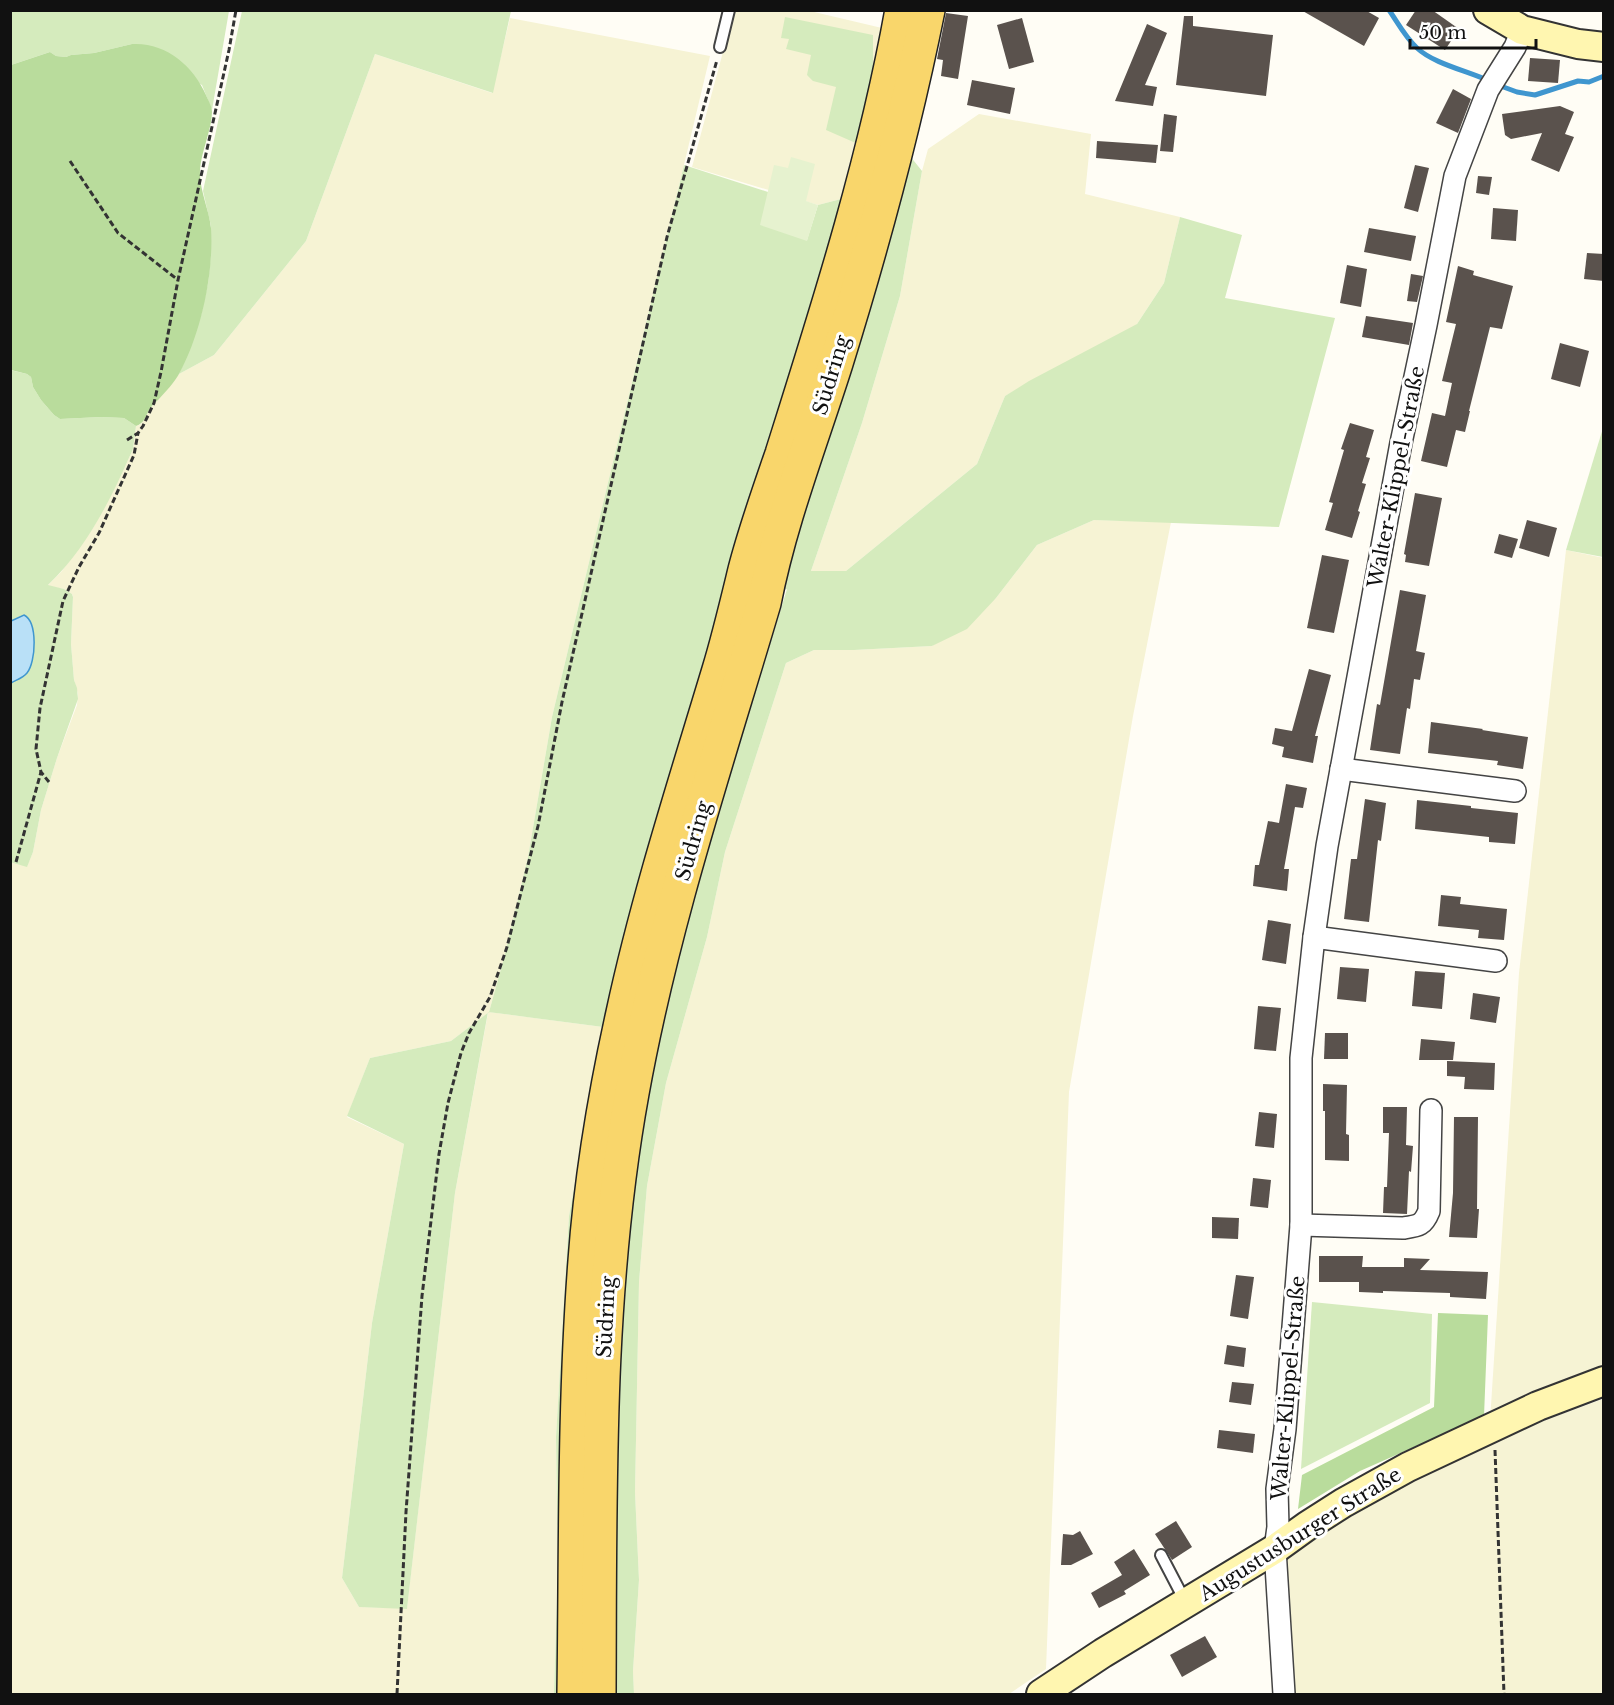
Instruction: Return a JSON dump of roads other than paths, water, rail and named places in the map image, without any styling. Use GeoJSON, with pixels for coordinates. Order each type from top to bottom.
{"type":"FeatureCollection","features":[{"type":"Feature","properties":{"kind":"main road","name":"Südring"},"geometry":{"type":"LineString","coordinates":[[750,605],[746,567],[841,260],[886,90],[902,10]]}},
{"type":"Feature","properties":{"kind":"main road","name":"Südring"},"geometry":{"type":"LineString","coordinates":[[599,1695],[605,1306],[612,1226],[632,1094],[650,1002],[737,651],[750,605],[772,564],[867,258],[928,10]]}},
{"type":"Feature","properties":{"kind":"main road"},"geometry":{"type":"LineString","coordinates":[[1488,10],[1522,30],[1578,44],[1604,47]]}},
{"type":"Feature","properties":{"kind":"main road","name":"Südring"},"geometry":{"type":"LineString","coordinates":[[574,1695],[580,1340],[585,1256],[598,1151],[621,1021],[673,821],[737,651]]}},
{"type":"Feature","properties":{"kind":"main road","name":"Augustusburger Straße"},"geometry":{"type":"LineString","coordinates":[[1041,1695],[1103,1653],[1275,1549],[1343,1503],[1408,1467],[1538,1406],[1604,1381]]}},
{"type":"Feature","properties":{"kind":"street","name":"Walter-Klippel-Straße"},"geometry":{"type":"LineString","coordinates":[[1284,1695],[1275,1549],[1278,1527],[1277,1489],[1285,1429],[1300,1225],[1301,1058],[1314,937],[1327,846],[1401,443],[1455,176],[1493,82],[1522,30]]}},
{"type":"Feature","properties":{"kind":"street"},"geometry":{"type":"LineString","coordinates":[[1341,769],[1515,791]]}},
{"type":"Feature","properties":{"kind":"street"},"geometry":{"type":"LineString","coordinates":[[1314,937],[1496,961]]}},
{"type":"Feature","properties":{"kind":"street"},"geometry":{"type":"LineString","coordinates":[[1300,1225],[1403,1228],[1418,1226],[1425,1220],[1429,1211],[1431,1110]]}},
{"type":"Feature","properties":{"kind":"lane"},"geometry":{"type":"LineString","coordinates":[[720,47],[729,10]]}},
{"type":"Feature","properties":{"kind":"lane"},"geometry":{"type":"LineString","coordinates":[[1161,1555],[1187,1604]]}},
{"type":"Feature","properties":{"kind":"water"},"geometry":{"type":"Polygon","coordinates":[[[24,615],[32,625],[34,652],[30,668],[25,675],[11,683],[11,621],[24,615]]]}},
{"type":"Feature","properties":{"kind":"waterway"},"geometry":{"type":"LineString","coordinates":[[1389,10],[1409,39],[1424,54],[1489,81]]}},
{"type":"Feature","properties":{"kind":"waterway"},"geometry":{"type":"LineString","coordinates":[[1498,85],[1517,92],[1535,95],[1578,81],[1589,82],[1604,76]]}}]}
